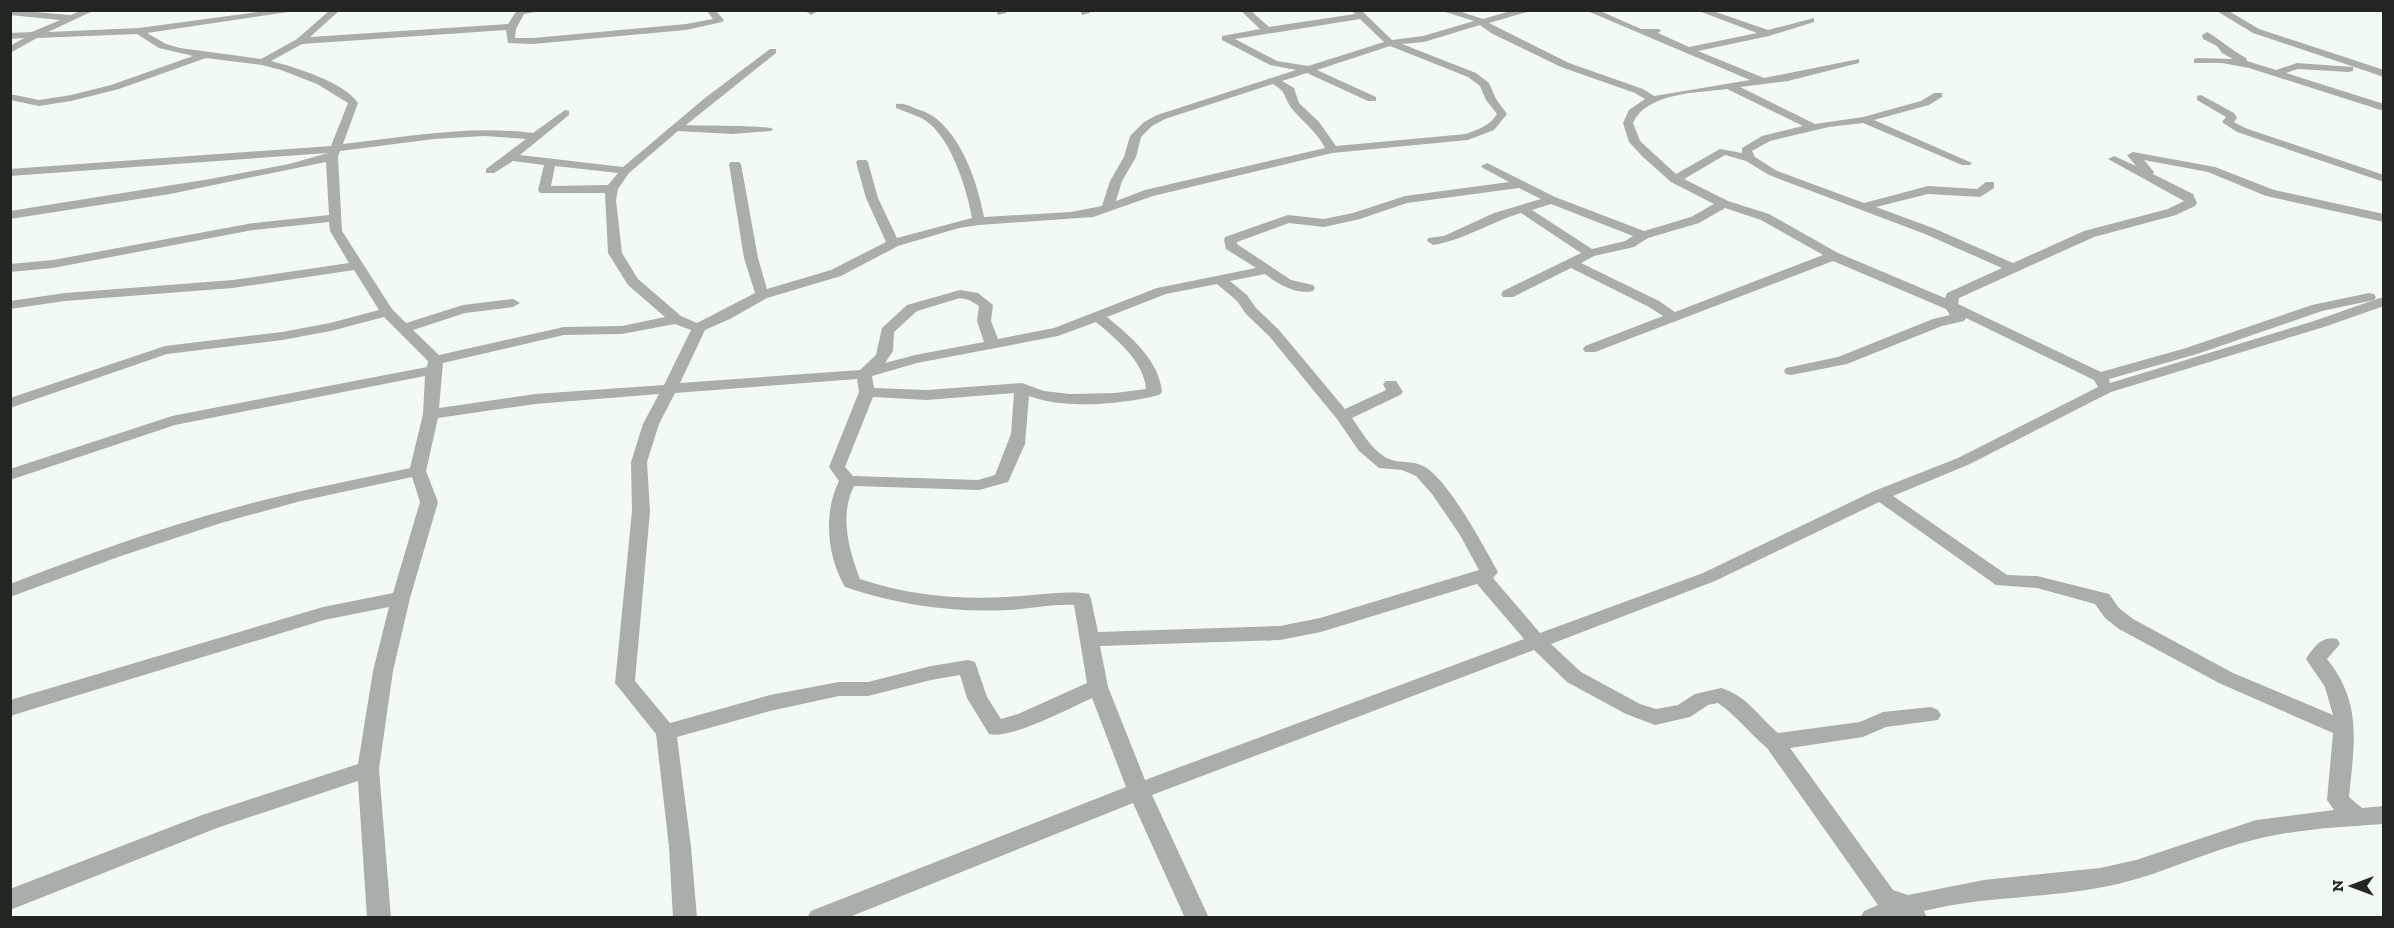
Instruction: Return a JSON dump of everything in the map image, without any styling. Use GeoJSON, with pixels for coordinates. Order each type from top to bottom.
{"type":"FeatureCollection","features":[{"type":"Feature","properties":{"kind":"street"},"geometry":{"type":"LineString","coordinates":[[10,50],[91,10]]}},
{"type":"Feature","properties":{"kind":"street"},"geometry":{"type":"LineString","coordinates":[[10,36],[139,31],[298,10]]}},
{"type":"Feature","properties":{"kind":"street"},"geometry":{"type":"LineString","coordinates":[[262,62],[300,41],[336,10]]}},
{"type":"Feature","properties":{"kind":"street"},"geometry":{"type":"LineString","coordinates":[[541,10],[522,11],[511,27],[509,37],[511,41],[533,41],[658,27],[686,27],[719,20],[710,10]]}},
{"type":"Feature","properties":{"kind":"street"},"geometry":{"type":"LineString","coordinates":[[1244,10],[1268,31]]}},
{"type":"Feature","properties":{"kind":"street"},"geometry":{"type":"LineString","coordinates":[[1443,10],[1481,22],[1494,31],[1565,65],[1639,91],[1652,99]]}},
{"type":"Feature","properties":{"kind":"street"},"geometry":{"type":"LineString","coordinates":[[1108,207],[1116,181],[1130,157],[1136,136],[1148,124],[1161,117],[1390,43],[1424,39],[1530,10]]}},
{"type":"Feature","properties":{"kind":"street"},"geometry":{"type":"LineString","coordinates":[[1589,10],[1764,82]]}},
{"type":"Feature","properties":{"kind":"street"},"geometry":{"type":"LineString","coordinates":[[1700,10],[1768,33]]}},
{"type":"Feature","properties":{"kind":"street"},"geometry":{"type":"LineString","coordinates":[[2219,10],[2256,30],[2380,73]]}},
{"type":"Feature","properties":{"kind":"street"},"geometry":{"type":"LineString","coordinates":[[10,12],[73,18]]}},
{"type":"Feature","properties":{"kind":"street"},"geometry":{"type":"LineString","coordinates":[[773,51],[625,171],[612,189],[610,200],[615,253],[633,282],[676,319],[692,326],[699,327],[725,316],[762,295],[836,273],[893,243],[979,221],[1071,216],[1149,194],[1332,150],[1468,137],[1498,121],[1502,114],[1491,100],[1485,85],[1472,75],[1390,43],[1386,36],[1359,13],[1225,38],[1274,63],[1306,69],[1372,99]]}},
{"type":"Feature","properties":{"kind":"street"},"geometry":{"type":"LineString","coordinates":[[1688,50],[1768,33],[1811,20]]}},
{"type":"Feature","properties":{"kind":"street"},"geometry":{"type":"LineString","coordinates":[[300,41],[511,27]]}},
{"type":"Feature","properties":{"kind":"street"},"geometry":{"type":"LineString","coordinates":[[139,31],[147,41],[204,56],[262,62],[321,83],[351,100],[353,103],[333,153],[336,231],[387,312],[404,328],[434,365],[431,414],[418,471],[429,502],[401,598],[383,671],[368,770],[379,918]]}},
{"type":"Feature","properties":{"kind":"street"},"geometry":{"type":"LineString","coordinates":[[1646,32],[1660,31]]}},
{"type":"Feature","properties":{"kind":"street"},"geometry":{"type":"LineString","coordinates":[[2207,35],[2206,37],[2221,44],[2225,51],[2247,62],[2384,108]]}},
{"type":"Feature","properties":{"kind":"street"},"geometry":{"type":"LineString","coordinates":[[10,97],[39,103],[72,98],[115,87],[204,56]]}},
{"type":"Feature","properties":{"kind":"street"},"geometry":{"type":"LineString","coordinates":[[1855,61],[1764,82],[1698,90],[1652,99],[1633,112],[1628,123],[1635,142],[1675,179],[1724,204],[1765,217],[1833,256],[1951,306],[2103,383]]}},
{"type":"Feature","properties":{"kind":"street"},"geometry":{"type":"LineString","coordinates":[[2198,61],[2247,62]]}},
{"type":"Feature","properties":{"kind":"street"},"geometry":{"type":"LineString","coordinates":[[2279,72],[2297,66],[2307,66],[2380,73]]}},
{"type":"Feature","properties":{"kind":"street"},"geometry":{"type":"LineString","coordinates":[[1275,81],[1290,90],[1290,97],[1297,110],[1318,127],[1332,150]]}},
{"type":"Feature","properties":{"kind":"street"},"geometry":{"type":"LineString","coordinates":[[1260,86],[1290,97]]}},
{"type":"Feature","properties":{"kind":"street"},"geometry":{"type":"LineString","coordinates":[[1731,87],[1815,128]]}},
{"type":"Feature","properties":{"kind":"street"},"geometry":{"type":"LineString","coordinates":[[1750,159],[1746,150],[1766,138],[1864,120],[1925,103],[1938,95]]}},
{"type":"Feature","properties":{"kind":"street"},"geometry":{"type":"LineString","coordinates":[[2201,98],[2230,115],[2232,118],[2227,122],[2241,130],[2384,179]]}},
{"type":"Feature","properties":{"kind":"street"},"geometry":{"type":"LineString","coordinates":[[900,106],[937,125],[958,157],[977,208],[979,221]]}},
{"type":"Feature","properties":{"kind":"street"},"geometry":{"type":"LineString","coordinates":[[1894,110],[1918,119]]}},
{"type":"Feature","properties":{"kind":"street"},"geometry":{"type":"LineString","coordinates":[[490,171],[565,113]]}},
{"type":"Feature","properties":{"kind":"street"},"geometry":{"type":"LineString","coordinates":[[1864,120],[1966,163]]}},
{"type":"Feature","properties":{"kind":"street"},"geometry":{"type":"LineString","coordinates":[[676,128],[732,131],[767,129]]}},
{"type":"Feature","properties":{"kind":"street"},"geometry":{"type":"LineString","coordinates":[[732,131],[751,136]]}},
{"type":"Feature","properties":{"kind":"street"},"geometry":{"type":"LineString","coordinates":[[10,173],[333,153],[461,132],[517,133],[536,137]]}},
{"type":"Feature","properties":{"kind":"street"},"geometry":{"type":"LineString","coordinates":[[1675,179],[1724,151],[1750,159],[1773,173],[1866,206],[2012,268]]}},
{"type":"Feature","properties":{"kind":"street"},"geometry":{"type":"LineString","coordinates":[[10,215],[158,194],[256,175],[333,153]]}},
{"type":"Feature","properties":{"kind":"street"},"geometry":{"type":"LineString","coordinates":[[1791,371],[1842,361],[1938,321],[1959,318],[1951,306],[1952,296],[2089,234],[2172,212],[2192,203],[2189,197],[2114,159],[2148,172],[2133,155],[2211,169],[2270,193],[2384,218]]}},
{"type":"Feature","properties":{"kind":"street"},"geometry":{"type":"LineString","coordinates":[[511,157],[550,164],[606,167],[625,171]]}},
{"type":"Feature","properties":{"kind":"street"},"geometry":{"type":"LineString","coordinates":[[862,162],[872,198],[893,243]]}},
{"type":"Feature","properties":{"kind":"street"},"geometry":{"type":"LineString","coordinates":[[550,164],[544,190],[612,189]]}},
{"type":"Feature","properties":{"kind":"street"},"geometry":{"type":"LineString","coordinates":[[735,164],[751,258],[762,295]]}},
{"type":"Feature","properties":{"kind":"street"},"geometry":{"type":"LineString","coordinates":[[1487,166],[1551,200],[1643,235]]}},
{"type":"Feature","properties":{"kind":"street"},"geometry":{"type":"LineString","coordinates":[[1116,181],[1149,194]]}},
{"type":"Feature","properties":{"kind":"street"},"geometry":{"type":"LineString","coordinates":[[1308,288],[1286,283],[1231,246],[1230,240],[1288,219],[1323,223],[1356,216],[1405,200],[1521,184]]}},
{"type":"Feature","properties":{"kind":"street"},"geometry":{"type":"LineString","coordinates":[[1866,206],[1928,190],[1980,193],[1990,185]]}},
{"type":"Feature","properties":{"kind":"street"},"geometry":{"type":"LineString","coordinates":[[1433,241],[1447,239],[1498,216],[1551,200]]}},
{"type":"Feature","properties":{"kind":"street"},"geometry":{"type":"LineString","coordinates":[[1508,294],[1590,253],[1629,244],[1643,235],[1695,220],[1724,204]]}},
{"type":"Feature","properties":{"kind":"street"},"geometry":{"type":"LineString","coordinates":[[1523,209],[1590,253]]}},
{"type":"Feature","properties":{"kind":"street"},"geometry":{"type":"LineString","coordinates":[[10,268],[68,263],[97,255],[268,224],[334,218]]}},
{"type":"Feature","properties":{"kind":"street"},"geometry":{"type":"LineString","coordinates":[[1590,349],[1833,256]]}},
{"type":"Feature","properties":{"kind":"street"},"geometry":{"type":"LineString","coordinates":[[1571,263],[1654,303],[1675,318]]}},
{"type":"Feature","properties":{"kind":"street"},"geometry":{"type":"LineString","coordinates":[[10,305],[68,295],[158,291],[302,275],[358,265]]}},
{"type":"Feature","properties":{"kind":"street"},"geometry":{"type":"LineString","coordinates":[[431,414],[535,399],[864,374],[915,359],[1058,332],[1162,291],[1267,270]]}},
{"type":"Feature","properties":{"kind":"street"},"geometry":{"type":"LineString","coordinates":[[1090,639],[1280,633],[1321,625],[1489,572],[1468,534],[1438,490],[1422,472],[1406,465],[1385,464],[1365,448],[1342,416],[1242,298],[1221,281]]}},
{"type":"Feature","properties":{"kind":"street"},"geometry":{"type":"LineString","coordinates":[[864,374],[883,359],[889,344],[887,331],[912,308],[945,297],[973,296],[986,305],[984,321],[993,346]]}},
{"type":"Feature","properties":{"kind":"street"},"geometry":{"type":"LineString","coordinates":[[819,918],[1052,824],[1538,643],[1709,576],[1880,495],[1964,461],[2103,383],[2319,324],[2382,302]]}},
{"type":"Feature","properties":{"kind":"street"},"geometry":{"type":"LineString","coordinates":[[404,328],[463,309],[513,303]]}},
{"type":"Feature","properties":{"kind":"street"},"geometry":{"type":"LineString","coordinates":[[10,403],[165,350],[282,336],[331,327],[387,312]]}},
{"type":"Feature","properties":{"kind":"street"},"geometry":{"type":"LineString","coordinates":[[867,392],[924,395],[992,388],[1022,388],[1034,391],[1041,396],[1060,397],[1132,396],[1154,392],[1155,384],[1140,358],[1121,336],[1097,316]]}},
{"type":"Feature","properties":{"kind":"street"},"geometry":{"type":"LineString","coordinates":[[10,475],[172,421],[434,365],[564,331],[622,330],[676,319]]}},
{"type":"Feature","properties":{"kind":"street"},"geometry":{"type":"LineString","coordinates":[[685,918],[680,848],[666,732],[625,683],[641,511],[639,462],[651,424],[688,354],[699,327]]}},
{"type":"Feature","properties":{"kind":"street"},"geometry":{"type":"LineString","coordinates":[[848,481],[837,466],[867,392],[864,374]]}},
{"type":"Feature","properties":{"kind":"street"},"geometry":{"type":"LineString","coordinates":[[1342,416],[1395,392],[1390,384]]}},
{"type":"Feature","properties":{"kind":"street"},"geometry":{"type":"LineString","coordinates":[[848,481],[979,485],[1002,478],[1021,431],[1022,388]]}},
{"type":"Feature","properties":{"kind":"street"},"geometry":{"type":"LineString","coordinates":[[10,591],[176,530],[284,500],[418,471]]}},
{"type":"Feature","properties":{"kind":"street"},"geometry":{"type":"LineString","coordinates":[[848,481],[841,492],[836,530],[852,583],[878,593],[956,602],[1000,604],[1063,597],[1082,599],[1098,687],[1139,791],[1197,918]]}},
{"type":"Feature","properties":{"kind":"street"},"geometry":{"type":"LineString","coordinates":[[1880,495],[2003,581],[2037,582],[2103,599],[2112,613],[2146,635],[2226,678],[2343,728]]}},
{"type":"Feature","properties":{"kind":"street"},"geometry":{"type":"LineString","coordinates":[[1481,576],[1538,643],[1574,677],[1633,710],[1655,717],[1674,714],[1683,712],[1702,699],[1721,695],[1745,711],[1753,724],[1774,742],[1812,793],[1884,898],[1910,911]]}},
{"type":"Feature","properties":{"kind":"street"},"geometry":{"type":"LineString","coordinates":[[10,708],[323,614],[401,598]]}},
{"type":"Feature","properties":{"kind":"street"},"geometry":{"type":"LineString","coordinates":[[2330,644],[2316,659],[2331,678],[2340,700],[2343,728],[2338,800],[2357,817]]}},
{"type":"Feature","properties":{"kind":"street"},"geometry":{"type":"LineString","coordinates":[[666,732],[770,703],[839,689],[868,689],[931,673],[968,667],[977,698],[996,728],[1024,720],[1098,687]]}},
{"type":"Feature","properties":{"kind":"street"},"geometry":{"type":"LineString","coordinates":[[1774,742],[1863,729],[1883,720],[1931,715]]}},
{"type":"Feature","properties":{"kind":"street"},"geometry":{"type":"LineString","coordinates":[[10,900],[210,820],[368,770]]}},
{"type":"Feature","properties":{"kind":"street"},"geometry":{"type":"LineString","coordinates":[[1872,918],[1910,911],[1974,891],[2102,877],[2176,858],[2240,834],[2292,823],[2384,815]]}}]}
